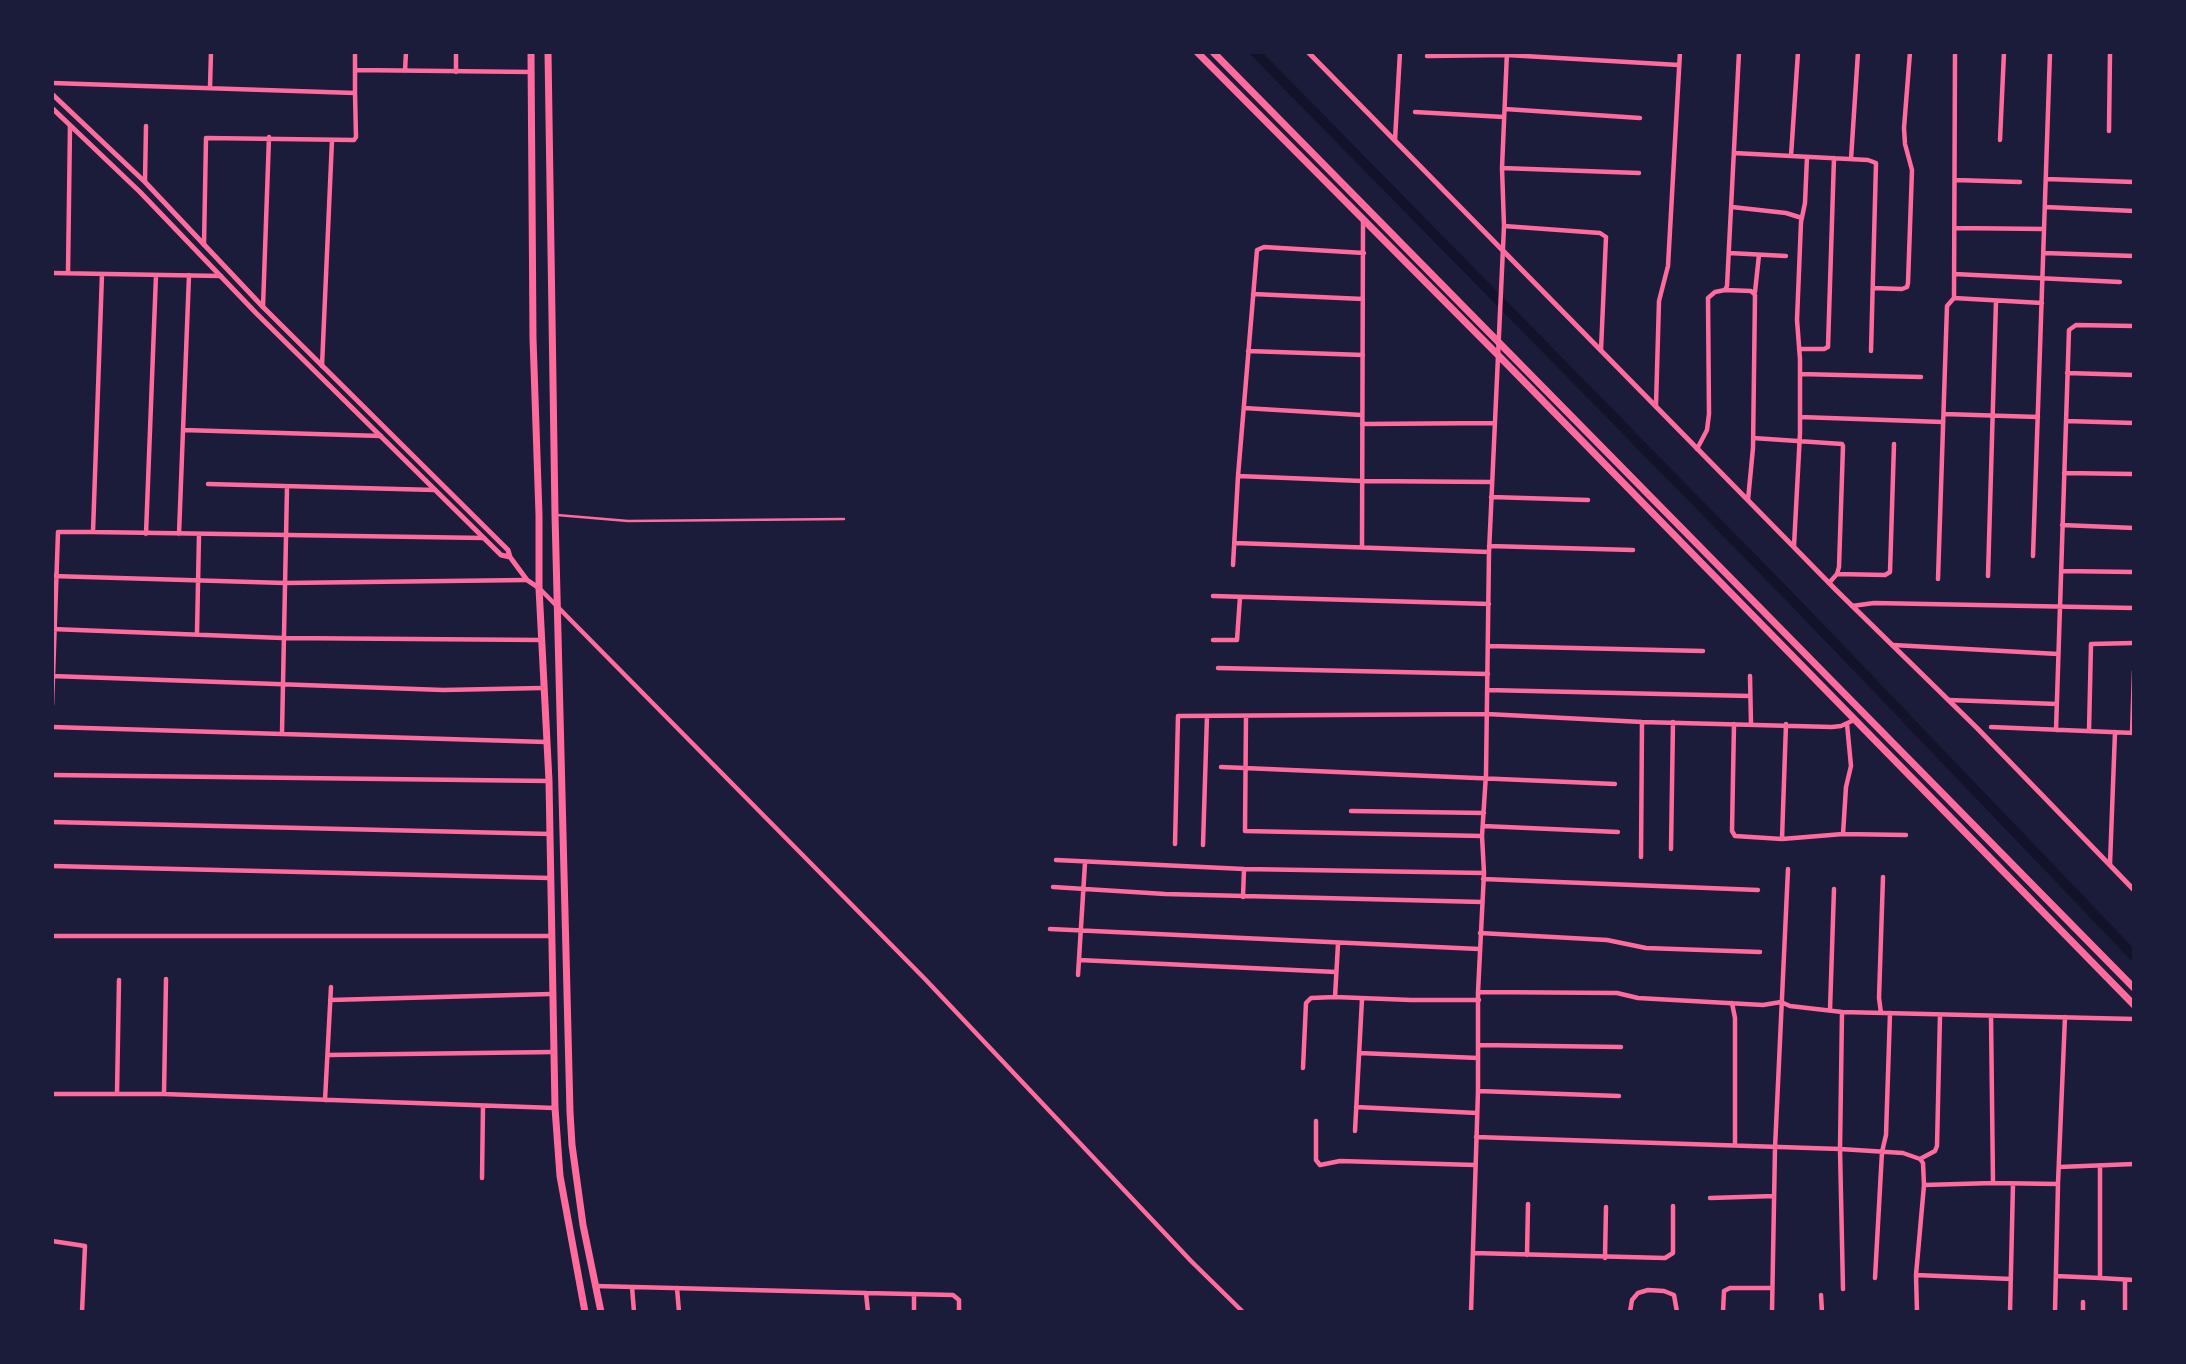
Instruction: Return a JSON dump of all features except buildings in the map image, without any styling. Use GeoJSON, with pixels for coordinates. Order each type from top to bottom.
{"type":"FeatureCollection","features":[{"type":"Feature","properties":{"kind":"main road"},"geometry":{"type":"LineString","coordinates":[[531,52],[533,338],[542,688],[549,781],[555,1108],[561,1176],[585,1311]]}},
{"type":"Feature","properties":{"kind":"main road"},"geometry":{"type":"LineString","coordinates":[[548,52],[557,607],[572,1145],[583,1225],[601,1311]]}},
{"type":"Feature","properties":{"kind":"main road"},"geometry":{"type":"LineString","coordinates":[[1197,52],[1498,355],[1851,722],[2133,1005]]}},
{"type":"Feature","properties":{"kind":"main road"},"geometry":{"type":"LineString","coordinates":[[1213,52],[2133,988]]}},
{"type":"Feature","properties":{"kind":"street"},"geometry":{"type":"LineString","coordinates":[[210,87],[211,52]]}},
{"type":"Feature","properties":{"kind":"street"},"geometry":{"type":"LineString","coordinates":[[204,245],[206,138],[355,139],[355,52]]}},
{"type":"Feature","properties":{"kind":"street"},"geometry":{"type":"LineString","coordinates":[[405,71],[406,52]]}},
{"type":"Feature","properties":{"kind":"street"},"geometry":{"type":"LineString","coordinates":[[456,52],[456,72]]}},
{"type":"Feature","properties":{"kind":"street"},"geometry":{"type":"LineString","coordinates":[[1308,52],[2133,890]]}},
{"type":"Feature","properties":{"kind":"street"},"geometry":{"type":"LineString","coordinates":[[1395,140],[1400,52]]}},
{"type":"Feature","properties":{"kind":"street"},"geometry":{"type":"LineString","coordinates":[[1656,406],[1659,301],[1668,266],[1680,52]]}},
{"type":"Feature","properties":{"kind":"street"},"geometry":{"type":"LineString","coordinates":[[1724,290],[1732,207],[1739,52]]}},
{"type":"Feature","properties":{"kind":"street"},"geometry":{"type":"LineString","coordinates":[[1791,156],[1798,52]]}},
{"type":"Feature","properties":{"kind":"street"},"geometry":{"type":"LineString","coordinates":[[1851,159],[1858,52]]}},
{"type":"Feature","properties":{"kind":"street"},"geometry":{"type":"LineString","coordinates":[[1873,288],[1902,289],[1907,287],[1908,283],[1912,170],[1904,128],[1909,52]]}},
{"type":"Feature","properties":{"kind":"street"},"geometry":{"type":"LineString","coordinates":[[1938,579],[1947,306],[1954,298],[1955,52]]}},
{"type":"Feature","properties":{"kind":"street"},"geometry":{"type":"LineString","coordinates":[[2000,141],[2004,52]]}},
{"type":"Feature","properties":{"kind":"street"},"geometry":{"type":"LineString","coordinates":[[2033,556],[2050,52]]}},
{"type":"Feature","properties":{"kind":"street"},"geometry":{"type":"LineString","coordinates":[[2109,131],[2110,52]]}},
{"type":"Feature","properties":{"kind":"street"},"geometry":{"type":"LineString","coordinates":[[1427,56],[1507,54],[1679,65]]}},
{"type":"Feature","properties":{"kind":"street"},"geometry":{"type":"LineString","coordinates":[[1471,1311],[1479,1058],[1482,836],[1486,777],[1489,549],[1504,226],[1502,168],[1507,54]]}},
{"type":"Feature","properties":{"kind":"street"},"geometry":{"type":"LineString","coordinates":[[355,70],[531,72]]}},
{"type":"Feature","properties":{"kind":"street"},"geometry":{"type":"LineString","coordinates":[[52,83],[355,93]]}},
{"type":"Feature","properties":{"kind":"street"},"geometry":{"type":"LineString","coordinates":[[52,94],[145,182],[263,307],[508,550],[527,580],[539,588],[925,979],[1191,1261],[1243,1311]]}},
{"type":"Feature","properties":{"kind":"street"},"geometry":{"type":"LineString","coordinates":[[52,108],[141,192],[256,313],[500,555],[510,557]]}},
{"type":"Feature","properties":{"kind":"street"},"geometry":{"type":"LineString","coordinates":[[1505,109],[1640,118]]}},
{"type":"Feature","properties":{"kind":"street"},"geometry":{"type":"LineString","coordinates":[[1415,112],[1504,117]]}},
{"type":"Feature","properties":{"kind":"street"},"geometry":{"type":"LineString","coordinates":[[68,273],[71,125]]}},
{"type":"Feature","properties":{"kind":"street"},"geometry":{"type":"LineString","coordinates":[[145,182],[146,126]]}},
{"type":"Feature","properties":{"kind":"street"},"geometry":{"type":"LineString","coordinates":[[263,307],[269,137]]}},
{"type":"Feature","properties":{"kind":"street"},"geometry":{"type":"LineString","coordinates":[[322,366],[332,140]]}},
{"type":"Feature","properties":{"kind":"street"},"geometry":{"type":"LineString","coordinates":[[1734,153],[1851,159],[1876,163],[1871,351]]}},
{"type":"Feature","properties":{"kind":"street"},"geometry":{"type":"LineString","coordinates":[[1794,547],[1800,441],[1797,320],[1807,157]]}},
{"type":"Feature","properties":{"kind":"street"},"geometry":{"type":"LineString","coordinates":[[1799,349],[1828,347],[1834,159]]}},
{"type":"Feature","properties":{"kind":"street"},"geometry":{"type":"LineString","coordinates":[[1502,168],[1639,173]]}},
{"type":"Feature","properties":{"kind":"street"},"geometry":{"type":"LineString","coordinates":[[2046,179],[2133,182]]}},
{"type":"Feature","properties":{"kind":"street"},"geometry":{"type":"LineString","coordinates":[[1955,180],[2020,182]]}},
{"type":"Feature","properties":{"kind":"street"},"geometry":{"type":"LineString","coordinates":[[1732,207],[1786,213],[1802,218]]}},
{"type":"Feature","properties":{"kind":"street"},"geometry":{"type":"LineString","coordinates":[[2045,207],[2133,211]]}},
{"type":"Feature","properties":{"kind":"street"},"geometry":{"type":"LineString","coordinates":[[1362,547],[1363,222]]}},
{"type":"Feature","properties":{"kind":"street"},"geometry":{"type":"LineString","coordinates":[[1504,226],[1604,234],[1607,244],[1601,350]]}},
{"type":"Feature","properties":{"kind":"street"},"geometry":{"type":"LineString","coordinates":[[1955,228],[2045,229]]}},
{"type":"Feature","properties":{"kind":"street"},"geometry":{"type":"LineString","coordinates":[[1233,565],[1256,254],[1260,248],[1364,253]]}},
{"type":"Feature","properties":{"kind":"street"},"geometry":{"type":"LineString","coordinates":[[1729,253],[1786,256]]}},
{"type":"Feature","properties":{"kind":"street"},"geometry":{"type":"LineString","coordinates":[[2044,253],[2133,256]]}},
{"type":"Feature","properties":{"kind":"street"},"geometry":{"type":"LineString","coordinates":[[1748,501],[1753,438],[1754,293],[1759,255]]}},
{"type":"Feature","properties":{"kind":"street"},"geometry":{"type":"LineString","coordinates":[[52,273],[222,276]]}},
{"type":"Feature","properties":{"kind":"street"},"geometry":{"type":"LineString","coordinates":[[93,532],[102,274]]}},
{"type":"Feature","properties":{"kind":"street"},"geometry":{"type":"LineString","coordinates":[[1954,274],[2120,282]]}},
{"type":"Feature","properties":{"kind":"street"},"geometry":{"type":"LineString","coordinates":[[146,534],[156,275]]}},
{"type":"Feature","properties":{"kind":"street"},"geometry":{"type":"LineString","coordinates":[[178,534],[189,275]]}},
{"type":"Feature","properties":{"kind":"street"},"geometry":{"type":"LineString","coordinates":[[1698,449],[1707,430],[1709,414],[1708,298],[1715,292],[1724,290],[1754,293]]}},
{"type":"Feature","properties":{"kind":"street"},"geometry":{"type":"LineString","coordinates":[[1252,294],[1363,299]]}},
{"type":"Feature","properties":{"kind":"street"},"geometry":{"type":"LineString","coordinates":[[1954,298],[2042,303]]}},
{"type":"Feature","properties":{"kind":"street"},"geometry":{"type":"LineString","coordinates":[[1988,576],[1996,301]]}},
{"type":"Feature","properties":{"kind":"street"},"geometry":{"type":"LineString","coordinates":[[2056,730],[2069,334],[2071,327],[2133,326]]}},
{"type":"Feature","properties":{"kind":"street"},"geometry":{"type":"LineString","coordinates":[[1248,351],[1363,355]]}},
{"type":"Feature","properties":{"kind":"street"},"geometry":{"type":"LineString","coordinates":[[2067,373],[2133,375]]}},
{"type":"Feature","properties":{"kind":"street"},"geometry":{"type":"LineString","coordinates":[[1800,374],[1921,377]]}},
{"type":"Feature","properties":{"kind":"street"},"geometry":{"type":"LineString","coordinates":[[1244,408],[1361,415]]}},
{"type":"Feature","properties":{"kind":"street"},"geometry":{"type":"LineString","coordinates":[[1944,414],[2038,417]]}},
{"type":"Feature","properties":{"kind":"street"},"geometry":{"type":"LineString","coordinates":[[1800,417],[1943,422]]}},
{"type":"Feature","properties":{"kind":"street"},"geometry":{"type":"LineString","coordinates":[[2066,421],[2133,423]]}},
{"type":"Feature","properties":{"kind":"street"},"geometry":{"type":"LineString","coordinates":[[1362,424],[1494,424]]}},
{"type":"Feature","properties":{"kind":"street"},"geometry":{"type":"LineString","coordinates":[[183,430],[381,436]]}},
{"type":"Feature","properties":{"kind":"street"},"geometry":{"type":"LineString","coordinates":[[1753,438],[1842,444],[1837,574],[1829,583]]}},
{"type":"Feature","properties":{"kind":"street"},"geometry":{"type":"LineString","coordinates":[[1837,574],[1885,575],[1890,572],[1894,444]]}},
{"type":"Feature","properties":{"kind":"street"},"geometry":{"type":"LineString","coordinates":[[2064,473],[2133,474]]}},
{"type":"Feature","properties":{"kind":"street"},"geometry":{"type":"LineString","coordinates":[[1238,475],[1362,481],[1491,482]]}},
{"type":"Feature","properties":{"kind":"street"},"geometry":{"type":"LineString","coordinates":[[208,484],[435,490]]}},
{"type":"Feature","properties":{"kind":"street"},"geometry":{"type":"LineString","coordinates":[[282,733],[287,488]]}},
{"type":"Feature","properties":{"kind":"street"},"geometry":{"type":"LineString","coordinates":[[1491,496],[1588,500]]}},
{"type":"Feature","properties":{"kind":"street"},"geometry":{"type":"LineString","coordinates":[[2062,525],[2133,528]]}},
{"type":"Feature","properties":{"kind":"street"},"geometry":{"type":"LineString","coordinates":[[52,705],[55,532],[484,538]]}},
{"type":"Feature","properties":{"kind":"street"},"geometry":{"type":"LineString","coordinates":[[197,633],[199,534]]}},
{"type":"Feature","properties":{"kind":"street"},"geometry":{"type":"LineString","coordinates":[[1235,543],[1633,550]]}},
{"type":"Feature","properties":{"kind":"street"},"geometry":{"type":"LineString","coordinates":[[2061,571],[2133,572]]}},
{"type":"Feature","properties":{"kind":"street"},"geometry":{"type":"LineString","coordinates":[[55,576],[285,583],[527,580]]}},
{"type":"Feature","properties":{"kind":"street"},"geometry":{"type":"LineString","coordinates":[[1213,596],[1489,604]]}},
{"type":"Feature","properties":{"kind":"street"},"geometry":{"type":"LineString","coordinates":[[1213,640],[1237,640],[1240,597]]}},
{"type":"Feature","properties":{"kind":"street"},"geometry":{"type":"LineString","coordinates":[[1852,606],[1874,603],[2133,608]]}},
{"type":"Feature","properties":{"kind":"street"},"geometry":{"type":"LineString","coordinates":[[54,629],[282,638],[542,640]]}},
{"type":"Feature","properties":{"kind":"street"},"geometry":{"type":"LineString","coordinates":[[2089,731],[2091,644],[2133,643]]}},
{"type":"Feature","properties":{"kind":"street"},"geometry":{"type":"LineString","coordinates":[[1892,645],[2058,654]]}},
{"type":"Feature","properties":{"kind":"street"},"geometry":{"type":"LineString","coordinates":[[1489,646],[1703,651]]}},
{"type":"Feature","properties":{"kind":"street"},"geometry":{"type":"LineString","coordinates":[[1218,668],[1488,674]]}},
{"type":"Feature","properties":{"kind":"street"},"geometry":{"type":"LineString","coordinates":[[1991,727],[2133,733],[2133,671]]}},
{"type":"Feature","properties":{"kind":"street"},"geometry":{"type":"LineString","coordinates":[[54,676],[443,690],[542,688]]}},
{"type":"Feature","properties":{"kind":"street"},"geometry":{"type":"LineString","coordinates":[[1750,676],[1751,724]]}},
{"type":"Feature","properties":{"kind":"street"},"geometry":{"type":"LineString","coordinates":[[1488,690],[1750,696]]}},
{"type":"Feature","properties":{"kind":"street"},"geometry":{"type":"LineString","coordinates":[[1948,700],[2057,704]]}},
{"type":"Feature","properties":{"kind":"street"},"geometry":{"type":"LineString","coordinates":[[1175,845],[1178,716],[1487,714],[1642,722],[1832,727],[1851,722],[1851,766],[1846,787],[1843,834]]}},
{"type":"Feature","properties":{"kind":"street"},"geometry":{"type":"LineString","coordinates":[[1203,845],[1207,716]]}},
{"type":"Feature","properties":{"kind":"street"},"geometry":{"type":"LineString","coordinates":[[1246,716],[1245,831],[1482,836]]}},
{"type":"Feature","properties":{"kind":"street"},"geometry":{"type":"LineString","coordinates":[[1641,857],[1642,722]]}},
{"type":"Feature","properties":{"kind":"street"},"geometry":{"type":"LineString","coordinates":[[1671,849],[1673,722]]}},
{"type":"Feature","properties":{"kind":"street"},"geometry":{"type":"LineString","coordinates":[[1734,724],[1733,834],[1738,837],[1783,839],[1843,834],[1906,835]]}},
{"type":"Feature","properties":{"kind":"street"},"geometry":{"type":"LineString","coordinates":[[1783,839],[1786,724]]}},
{"type":"Feature","properties":{"kind":"street"},"geometry":{"type":"LineString","coordinates":[[52,727],[547,741]]}},
{"type":"Feature","properties":{"kind":"street"},"geometry":{"type":"LineString","coordinates":[[2110,866],[2115,732]]}},
{"type":"Feature","properties":{"kind":"street"},"geometry":{"type":"LineString","coordinates":[[1221,767],[1615,784]]}},
{"type":"Feature","properties":{"kind":"street"},"geometry":{"type":"LineString","coordinates":[[52,775],[549,781]]}},
{"type":"Feature","properties":{"kind":"street"},"geometry":{"type":"LineString","coordinates":[[1351,811],[1483,813]]}},
{"type":"Feature","properties":{"kind":"street"},"geometry":{"type":"LineString","coordinates":[[52,822],[550,834]]}},
{"type":"Feature","properties":{"kind":"street"},"geometry":{"type":"LineString","coordinates":[[1483,826],[1618,832]]}},
{"type":"Feature","properties":{"kind":"street"},"geometry":{"type":"LineString","coordinates":[[1056,860],[1483,876],[1758,890]]}},
{"type":"Feature","properties":{"kind":"street"},"geometry":{"type":"LineString","coordinates":[[1078,975],[1085,863]]}},
{"type":"Feature","properties":{"kind":"street"},"geometry":{"type":"LineString","coordinates":[[52,866],[551,878]]}},
{"type":"Feature","properties":{"kind":"street"},"geometry":{"type":"LineString","coordinates":[[1243,897],[1244,869]]}},
{"type":"Feature","properties":{"kind":"street"},"geometry":{"type":"LineString","coordinates":[[1772,1311],[1775,1148],[1788,869]]}},
{"type":"Feature","properties":{"kind":"street"},"geometry":{"type":"LineString","coordinates":[[1881,1013],[1879,998],[1883,877]]}},
{"type":"Feature","properties":{"kind":"street"},"geometry":{"type":"LineString","coordinates":[[1053,887],[1243,897],[1482,902]]}},
{"type":"Feature","properties":{"kind":"street"},"geometry":{"type":"LineString","coordinates":[[1830,1011],[1834,889]]}},
{"type":"Feature","properties":{"kind":"street"},"geometry":{"type":"LineString","coordinates":[[1050,929],[1338,944],[1479,948]]}},
{"type":"Feature","properties":{"kind":"street"},"geometry":{"type":"LineString","coordinates":[[1480,933],[1607,940],[1646,948],[1760,952]]}},
{"type":"Feature","properties":{"kind":"street"},"geometry":{"type":"LineString","coordinates":[[52,936],[550,936]]}},
{"type":"Feature","properties":{"kind":"street"},"geometry":{"type":"LineString","coordinates":[[1335,997],[1338,944]]}},
{"type":"Feature","properties":{"kind":"street"},"geometry":{"type":"LineString","coordinates":[[1079,960],[1336,972]]}},
{"type":"Feature","properties":{"kind":"street"},"geometry":{"type":"LineString","coordinates":[[163,1094],[166,979]]}},
{"type":"Feature","properties":{"kind":"street"},"geometry":{"type":"LineString","coordinates":[[117,1093],[119,980]]}},
{"type":"Feature","properties":{"kind":"street"},"geometry":{"type":"LineString","coordinates":[[325,1100],[331,987]]}},
{"type":"Feature","properties":{"kind":"street"},"geometry":{"type":"LineString","coordinates":[[1478,992],[1601,992],[1638,998],[1763,1005],[1781,1002],[1790,1006],[1842,1012],[2133,1019]]}},
{"type":"Feature","properties":{"kind":"street"},"geometry":{"type":"LineString","coordinates":[[330,1000],[551,994]]}},
{"type":"Feature","properties":{"kind":"street"},"geometry":{"type":"LineString","coordinates":[[1303,1068],[1308,999],[1335,997],[1479,1000]]}},
{"type":"Feature","properties":{"kind":"street"},"geometry":{"type":"LineString","coordinates":[[1355,1131],[1362,999]]}},
{"type":"Feature","properties":{"kind":"street"},"geometry":{"type":"LineString","coordinates":[[1732,1003],[1735,1018],[1735,1145]]}},
{"type":"Feature","properties":{"kind":"street"},"geometry":{"type":"LineString","coordinates":[[1842,1012],[1840,1149],[1843,1289]]}},
{"type":"Feature","properties":{"kind":"street"},"geometry":{"type":"LineString","coordinates":[[1875,1278],[1882,1152],[1886,1135],[1890,1013]]}},
{"type":"Feature","properties":{"kind":"street"},"geometry":{"type":"LineString","coordinates":[[1920,1159],[1935,1151],[1937,1146],[1940,1015]]}},
{"type":"Feature","properties":{"kind":"street"},"geometry":{"type":"LineString","coordinates":[[1991,1016],[1993,1183]]}},
{"type":"Feature","properties":{"kind":"street"},"geometry":{"type":"LineString","coordinates":[[2054,1311],[2065,1017]]}},
{"type":"Feature","properties":{"kind":"street"},"geometry":{"type":"LineString","coordinates":[[1479,1045],[1621,1047]]}},
{"type":"Feature","properties":{"kind":"street"},"geometry":{"type":"LineString","coordinates":[[328,1055],[554,1052]]}},
{"type":"Feature","properties":{"kind":"street"},"geometry":{"type":"LineString","coordinates":[[1359,1053],[1479,1058]]}},
{"type":"Feature","properties":{"kind":"street"},"geometry":{"type":"LineString","coordinates":[[1478,1091],[1619,1096]]}},
{"type":"Feature","properties":{"kind":"street"},"geometry":{"type":"LineString","coordinates":[[52,1094],[163,1094],[555,1108]]}},
{"type":"Feature","properties":{"kind":"street"},"geometry":{"type":"LineString","coordinates":[[482,1178],[483,1106]]}},
{"type":"Feature","properties":{"kind":"street"},"geometry":{"type":"LineString","coordinates":[[1356,1107],[1477,1113]]}},
{"type":"Feature","properties":{"kind":"street"},"geometry":{"type":"LineString","coordinates":[[1316,1121],[1316,1160],[1320,1165],[1340,1161],[1475,1165]]}},
{"type":"Feature","properties":{"kind":"street"},"geometry":{"type":"LineString","coordinates":[[1476,1137],[1840,1149],[1903,1153],[1920,1159],[1923,1163],[1924,1185],[1916,1275],[1917,1311]]}},
{"type":"Feature","properties":{"kind":"street"},"geometry":{"type":"LineString","coordinates":[[2059,1167],[2133,1164]]}},
{"type":"Feature","properties":{"kind":"street"},"geometry":{"type":"LineString","coordinates":[[2100,1166],[2100,1278]]}},
{"type":"Feature","properties":{"kind":"street"},"geometry":{"type":"LineString","coordinates":[[2010,1311],[2013,1184]]}},
{"type":"Feature","properties":{"kind":"street"},"geometry":{"type":"LineString","coordinates":[[1924,1185],[2058,1184]]}},
{"type":"Feature","properties":{"kind":"street"},"geometry":{"type":"LineString","coordinates":[[1710,1198],[1774,1196]]}},
{"type":"Feature","properties":{"kind":"street"},"geometry":{"type":"LineString","coordinates":[[1527,1255],[1528,1204]]}},
{"type":"Feature","properties":{"kind":"street"},"geometry":{"type":"LineString","coordinates":[[1473,1253],[1654,1260],[1665,1258],[1673,1253],[1674,1206]]}},
{"type":"Feature","properties":{"kind":"street"},"geometry":{"type":"LineString","coordinates":[[1605,1258],[1606,1207]]}},
{"type":"Feature","properties":{"kind":"street"},"geometry":{"type":"LineString","coordinates":[[52,1241],[85,1246],[82,1311]]}},
{"type":"Feature","properties":{"kind":"street"},"geometry":{"type":"LineString","coordinates":[[1916,1275],[2011,1279]]}},
{"type":"Feature","properties":{"kind":"street"},"geometry":{"type":"LineString","coordinates":[[2056,1276],[2133,1280]]}},
{"type":"Feature","properties":{"kind":"street"},"geometry":{"type":"LineString","coordinates":[[2125,1280],[2125,1311]]}},
{"type":"Feature","properties":{"kind":"street"},"geometry":{"type":"LineString","coordinates":[[595,1286],[953,1295],[959,1300],[959,1311]]}},
{"type":"Feature","properties":{"kind":"street"},"geometry":{"type":"LineString","coordinates":[[632,1287],[634,1311]]}},
{"type":"Feature","properties":{"kind":"street"},"geometry":{"type":"LineString","coordinates":[[677,1288],[680,1311]]}},
{"type":"Feature","properties":{"kind":"street"},"geometry":{"type":"LineString","coordinates":[[1723,1311],[1724,1291],[1730,1288],[1772,1288]]}},
{"type":"Feature","properties":{"kind":"street"},"geometry":{"type":"LineString","coordinates":[[1630,1311],[1632,1300],[1638,1293],[1648,1290],[1674,1295],[1676,1311]]}},
{"type":"Feature","properties":{"kind":"street"},"geometry":{"type":"LineString","coordinates":[[866,1293],[868,1311]]}},
{"type":"Feature","properties":{"kind":"street"},"geometry":{"type":"LineString","coordinates":[[914,1294],[914,1311]]}},
{"type":"Feature","properties":{"kind":"street"},"geometry":{"type":"LineString","coordinates":[[1821,1295],[1822,1311]]}},
{"type":"Feature","properties":{"kind":"street"},"geometry":{"type":"LineString","coordinates":[[2083,1302],[2083,1311]]}},
{"type":"Feature","properties":{"kind":"lane"},"geometry":{"type":"LineString","coordinates":[[555,515],[628,521],[844,519]]}},
{"type":"Feature","properties":{"kind":"waterway"},"geometry":{"type":"LineString","coordinates":[[1255,52],[1792,599],[2134,956]]}}]}
